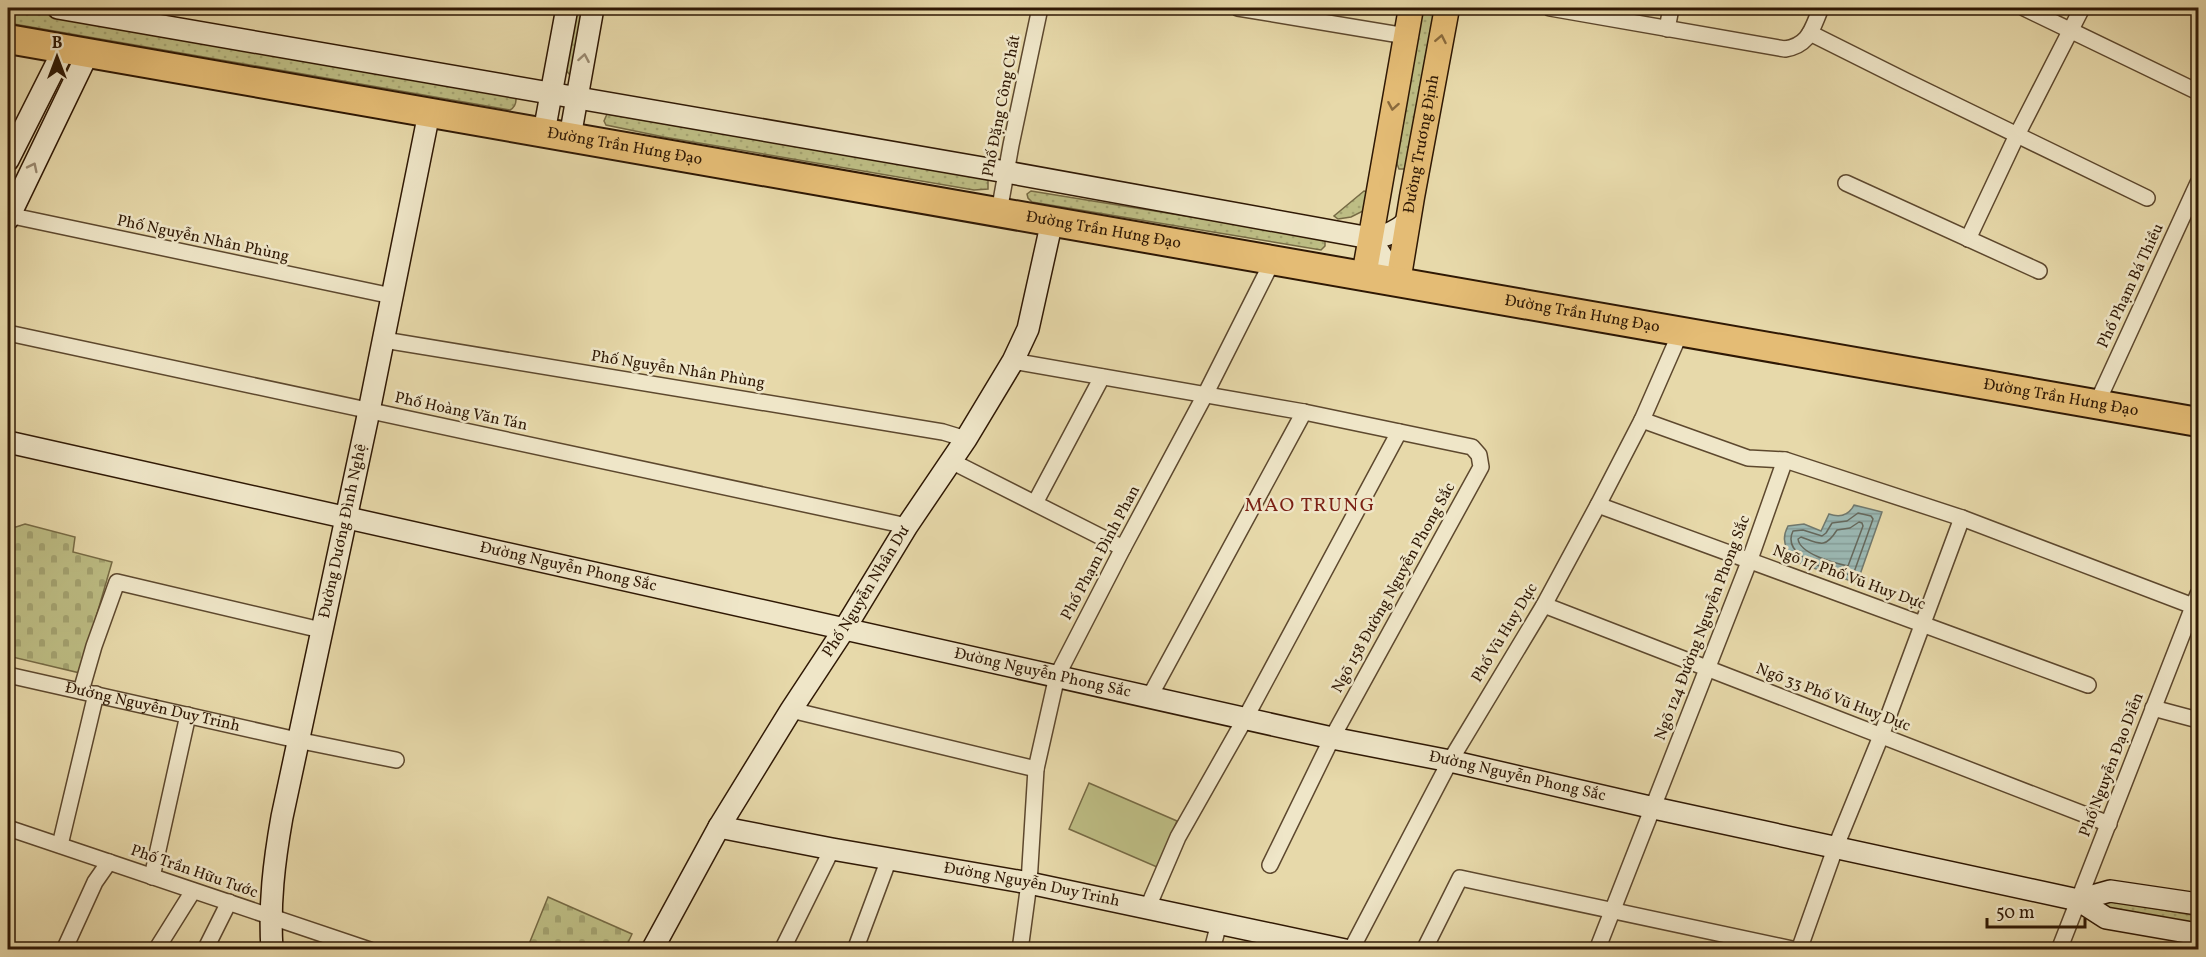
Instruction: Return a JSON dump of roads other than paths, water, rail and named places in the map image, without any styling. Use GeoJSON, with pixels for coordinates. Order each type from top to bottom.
{"type":"FeatureCollection","features":[{"type":"Feature","properties":{"kind":"highway","name":"Đường Trần Hưng Đạo"},"geometry":{"type":"LineString","coordinates":[[8,39],[2199,422]]}},
{"type":"Feature","properties":{"kind":"main road"},"geometry":{"type":"LineString","coordinates":[[58,8],[120,13],[577,98],[1370,238],[1386,235],[1408,221]]}},
{"type":"Feature","properties":{"kind":"main road"},"geometry":{"type":"LineString","coordinates":[[557,134],[552,92],[567,8]]}},
{"type":"Feature","properties":{"kind":"main road"},"geometry":{"type":"LineString","coordinates":[[557,134],[577,98],[593,8]]}},
{"type":"Feature","properties":{"kind":"main road"},"geometry":{"type":"LineString","coordinates":[[1364,276],[1411,8]]}},
{"type":"Feature","properties":{"kind":"main road","name":"Đường Trương Định"},"geometry":{"type":"LineString","coordinates":[[1398,282],[1447,8]]}},
{"type":"Feature","properties":{"kind":"main road"},"geometry":{"type":"LineString","coordinates":[[8,160],[76,51]]}},
{"type":"Feature","properties":{"kind":"main road"},"geometry":{"type":"LineString","coordinates":[[8,217],[76,51]]}},
{"type":"Feature","properties":{"kind":"main road","name":"Đường Dương Đình Nghệ"},"geometry":{"type":"LineString","coordinates":[[272,950],[270,916],[274,863],[297,740],[384,340],[429,113]]}},
{"type":"Feature","properties":{"kind":"main road","name":"Phố Nguyễn Nhân Dư"},"geometry":{"type":"LineString","coordinates":[[652,950],[719,827],[907,526],[966,440],[1013,361],[1028,329],[1052,221]]}},
{"type":"Feature","properties":{"kind":"main road"},"geometry":{"type":"LineString","coordinates":[[1370,238],[1398,282]]}},
{"type":"Feature","properties":{"kind":"main road","name":"Đường Nguyễn Phong Sắc"},"geometry":{"type":"LineString","coordinates":[[8,442],[1332,738],[1450,761],[1654,808],[2078,900],[2106,918],[2199,934]]}},
{"type":"Feature","properties":{"kind":"main road","name":"Đường Nguyễn Duy Trinh"},"geometry":{"type":"LineString","coordinates":[[719,827],[1029,883],[1345,950]]}},
{"type":"Feature","properties":{"kind":"main road","name":"Đường Nguyễn Phong Sắc"},"geometry":{"type":"LineString","coordinates":[[2078,900],[2110,891],[2199,904]]}},
{"type":"Feature","properties":{"kind":"street","name":"Phố Đặng Công Chất"},"geometry":{"type":"LineString","coordinates":[[999,212],[1040,8]]}},
{"type":"Feature","properties":{"kind":"street"},"geometry":{"type":"LineString","coordinates":[[1238,8],[1406,36]]}},
{"type":"Feature","properties":{"kind":"street"},"geometry":{"type":"LineString","coordinates":[[1559,8],[1785,49],[1803,43],[1821,8]]}},
{"type":"Feature","properties":{"kind":"street"},"geometry":{"type":"LineString","coordinates":[[1667,29],[1671,8]]}},
{"type":"Feature","properties":{"kind":"street"},"geometry":{"type":"LineString","coordinates":[[2024,8],[2199,92]]}},
{"type":"Feature","properties":{"kind":"street"},"geometry":{"type":"LineString","coordinates":[[1968,240],[2017,135],[2082,8]]}},
{"type":"Feature","properties":{"kind":"street"},"geometry":{"type":"LineString","coordinates":[[1810,33],[2146,198]]}},
{"type":"Feature","properties":{"kind":"street"},"geometry":{"type":"LineString","coordinates":[[1846,183],[2038,271]]}},
{"type":"Feature","properties":{"kind":"street","name":"Phố Phạm Bá Thiều"},"geometry":{"type":"LineString","coordinates":[[2097,403],[2199,183]]}},
{"type":"Feature","properties":{"kind":"street","name":"Phố Nguyễn Nhân Phùng"},"geometry":{"type":"LineString","coordinates":[[8,217],[392,296]]}},
{"type":"Feature","properties":{"kind":"street","name":"Phố Phạm Đình Phan"},"geometry":{"type":"LineString","coordinates":[[1020,950],[1029,883],[1036,769],[1057,676],[1205,395],[1273,260]]}},
{"type":"Feature","properties":{"kind":"street","name":"Phố Vũ Huy Dực"},"geometry":{"type":"LineString","coordinates":[[1351,950],[1450,761],[1544,605],[1598,505],[1642,420],[1680,331]]}},
{"type":"Feature","properties":{"kind":"street","name":"Phố Hoàng Văn Tán"},"geometry":{"type":"LineString","coordinates":[[8,333],[907,526]]}},
{"type":"Feature","properties":{"kind":"street","name":"Phố Nguyễn Nhân Phùng"},"geometry":{"type":"LineString","coordinates":[[384,340],[943,432],[966,440]]}},
{"type":"Feature","properties":{"kind":"street"},"geometry":{"type":"LineString","coordinates":[[1013,361],[1304,412],[1399,432],[1246,717],[1178,837],[1148,908]]}},
{"type":"Feature","properties":{"kind":"street"},"geometry":{"type":"LineString","coordinates":[[1035,503],[1102,377]]}},
{"type":"Feature","properties":{"kind":"street"},"geometry":{"type":"LineString","coordinates":[[1150,696],[1304,412]]}},
{"type":"Feature","properties":{"kind":"street"},"geometry":{"type":"LineString","coordinates":[[1642,420],[1748,458],[1785,460],[1962,518],[2196,600]]}},
{"type":"Feature","properties":{"kind":"street","name":"Ngõ 158 Đường Nguyễn Phong Sắc"},"geometry":{"type":"LineString","coordinates":[[1270,865],[1332,738],[1481,467],[1479,454],[1472,447],[1399,432]]}},
{"type":"Feature","properties":{"kind":"street"},"geometry":{"type":"LineString","coordinates":[[951,460],[1123,548]]}},
{"type":"Feature","properties":{"kind":"street","name":"Ngõ 124 Đường Nguyễn Phong Sắc"},"geometry":{"type":"LineString","coordinates":[[1597,950],[1749,562],[1785,460]]}},
{"type":"Feature","properties":{"kind":"street","name":"Ngõ 17 Phố Vũ Huy Dực"},"geometry":{"type":"LineString","coordinates":[[1598,505],[2088,685]]}},
{"type":"Feature","properties":{"kind":"street"},"geometry":{"type":"LineString","coordinates":[[1424,950],[1460,878],[1798,950],[1962,518]]}},
{"type":"Feature","properties":{"kind":"street"},"geometry":{"type":"LineString","coordinates":[[60,845],[88,693],[94,646],[117,582],[321,630]]}},
{"type":"Feature","properties":{"kind":"street","name":"Phố Nguyễn Đạo Diễn"},"geometry":{"type":"LineString","coordinates":[[2059,950],[2196,600]]}},
{"type":"Feature","properties":{"kind":"street","name":"Ngõ 33 Phố Vũ Huy Dực"},"geometry":{"type":"LineString","coordinates":[[1544,605],[2109,824]]}},
{"type":"Feature","properties":{"kind":"street","name":"Đường Nguyễn Duy Trinh"},"geometry":{"type":"LineString","coordinates":[[8,675],[396,760]]}},
{"type":"Feature","properties":{"kind":"street"},"geometry":{"type":"LineString","coordinates":[[2153,708],[2199,720]]}},
{"type":"Feature","properties":{"kind":"street"},"geometry":{"type":"LineString","coordinates":[[791,710],[1036,769]]}},
{"type":"Feature","properties":{"kind":"street"},"geometry":{"type":"LineString","coordinates":[[152,877],[188,715]]}},
{"type":"Feature","properties":{"kind":"street","name":"Phố Trần Hữu Tước"},"geometry":{"type":"LineString","coordinates":[[8,828],[370,950]]}},
{"type":"Feature","properties":{"kind":"street"},"geometry":{"type":"LineString","coordinates":[[782,950],[832,849]]}},
{"type":"Feature","properties":{"kind":"street"},"geometry":{"type":"LineString","coordinates":[[855,950],[890,859]]}},
{"type":"Feature","properties":{"kind":"street"},"geometry":{"type":"LineString","coordinates":[[64,950],[95,882],[109,862]]}},
{"type":"Feature","properties":{"kind":"street"},"geometry":{"type":"LineString","coordinates":[[156,950],[194,891]]}},
{"type":"Feature","properties":{"kind":"street"},"geometry":{"type":"LineString","coordinates":[[205,950],[229,902]]}},
{"type":"Feature","properties":{"kind":"street"},"geometry":{"type":"LineString","coordinates":[[1212,950],[1219,923]]}},
{"type":"Feature","properties":{"kind":"water"},"geometry":{"type":"Polygon","coordinates":[[[1854,505],[1882,512],[1857,583],[1799,563],[1791,555],[1785,542],[1788,526],[1804,524],[1821,531],[1829,514],[1844,515],[1854,505]]]}},
{"type":"Feature","properties":{"kind":"district","name":"MAO TRUNG"},"geometry":{"type":"Point","coordinates":[1310,506]}}]}
